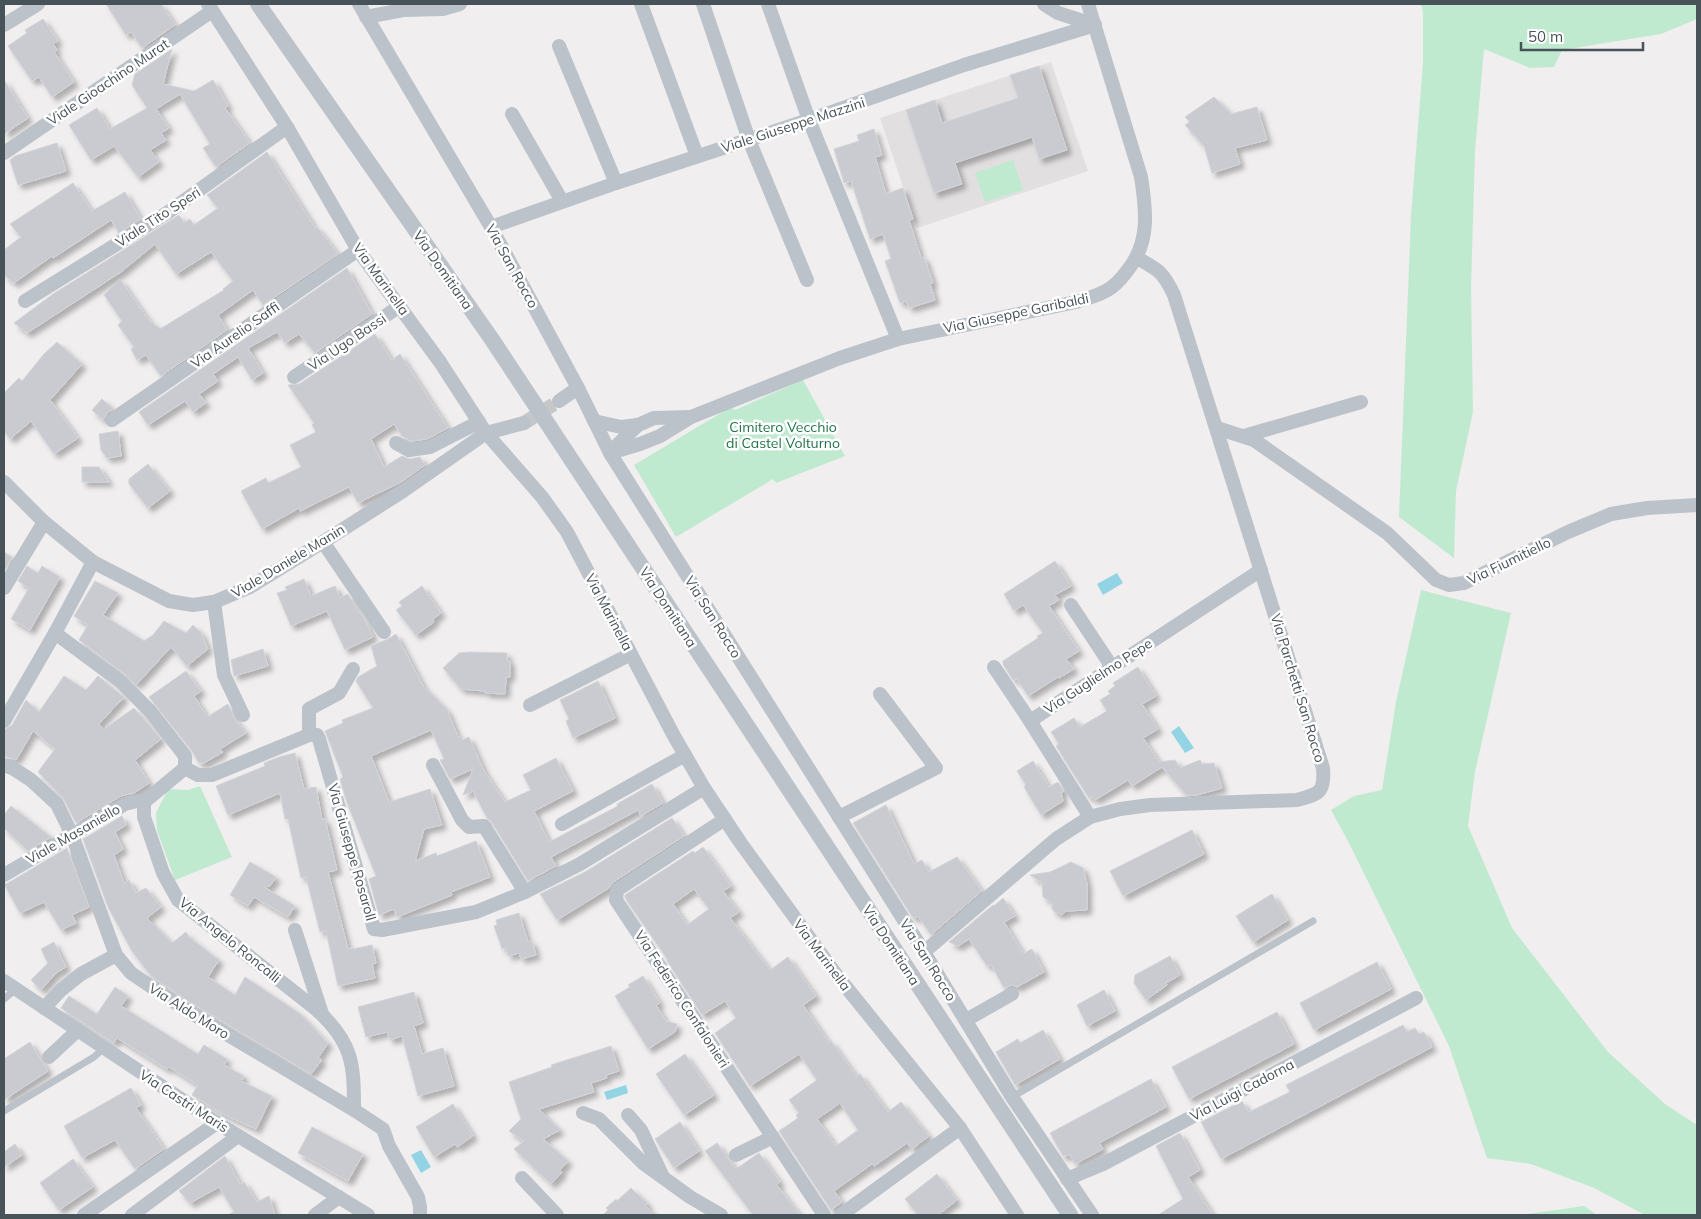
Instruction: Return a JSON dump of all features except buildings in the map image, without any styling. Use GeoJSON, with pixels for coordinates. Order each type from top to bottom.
{"type":"FeatureCollection","features":[{"type":"Feature","properties":{"kind":"street"},"geometry":{"type":"LineString","coordinates":[[4,25],[38,4]]}},
{"type":"Feature","properties":{"kind":"street","name":"Via Domitiana"},"geometry":{"type":"LineString","coordinates":[[258,4],[493,341],[1070,1215]]}},
{"type":"Feature","properties":{"kind":"street","name":"Via San Rocco"},"geometry":{"type":"LineString","coordinates":[[359,4],[491,227],[578,388],[610,453],[924,952],[1012,1097],[1092,1215]]}},
{"type":"Feature","properties":{"kind":"street"},"geometry":{"type":"LineString","coordinates":[[366,17],[407,10],[443,9],[460,4]]}},
{"type":"Feature","properties":{"kind":"street"},"geometry":{"type":"LineString","coordinates":[[641,4],[697,156]]}},
{"type":"Feature","properties":{"kind":"street"},"geometry":{"type":"LineString","coordinates":[[702,4],[749,140],[807,280]]}},
{"type":"Feature","properties":{"kind":"street"},"geometry":{"type":"LineString","coordinates":[[768,4],[809,120],[898,338]]}},
{"type":"Feature","properties":{"kind":"street"},"geometry":{"type":"LineString","coordinates":[[1044,4],[1058,13],[1095,25]]}},
{"type":"Feature","properties":{"kind":"street","name":"Via Giuseppe Garibaldi"},"geometry":{"type":"LineString","coordinates":[[610,453],[660,436],[691,417],[840,358],[898,338],[1076,302],[1112,287],[1124,276],[1137,258],[1143,242],[1146,224],[1145,201],[1141,177],[1088,4]]}},
{"type":"Feature","properties":{"kind":"street","name":"Via Marinella"},"geometry":{"type":"LineString","coordinates":[[210,7],[288,127],[358,250],[440,362],[483,427],[542,497],[567,532],[704,788],[838,977],[960,1128],[1017,1215]]}},
{"type":"Feature","properties":{"kind":"street","name":"Viale Gioachino Murat"},"geometry":{"type":"LineString","coordinates":[[4,153],[210,7]]}},
{"type":"Feature","properties":{"kind":"street","name":"Viale Giuseppe Mazzini"},"geometry":{"type":"LineString","coordinates":[[491,227],[562,201],[809,120],[964,66],[1095,25]]}},
{"type":"Feature","properties":{"kind":"street"},"geometry":{"type":"LineString","coordinates":[[559,46],[616,183]]}},
{"type":"Feature","properties":{"kind":"street"},"geometry":{"type":"LineString","coordinates":[[512,114],[562,201]]}},
{"type":"Feature","properties":{"kind":"street","name":"Viale Tito Speri"},"geometry":{"type":"LineString","coordinates":[[25,301],[167,213],[288,127]]}},
{"type":"Feature","properties":{"kind":"street","name":"Via Aurelio Saffi"},"geometry":{"type":"LineString","coordinates":[[112,420],[358,250]]}},
{"type":"Feature","properties":{"kind":"street","name":"Via Parchetti San Rocco"},"geometry":{"type":"LineString","coordinates":[[924,952],[1056,839],[1090,817],[1120,809],[1150,806],[1297,800],[1314,796],[1321,791],[1324,781],[1323,768],[1174,295],[1166,277],[1137,258]]}},
{"type":"Feature","properties":{"kind":"street","name":"Via Ugo Bassi"},"geometry":{"type":"LineString","coordinates":[[294,377],[400,306]]}},
{"type":"Feature","properties":{"kind":"street"},"geometry":{"type":"LineString","coordinates":[[558,400],[578,388]]}},
{"type":"Feature","properties":{"kind":"street"},"geometry":{"type":"LineString","coordinates":[[1244,436],[1362,402]]}},
{"type":"Feature","properties":{"kind":"street","name":"Via Giuseppe Garibaldi"},"geometry":{"type":"LineString","coordinates":[[594,421],[621,427],[638,425],[654,418],[691,417]]}},
{"type":"Feature","properties":{"kind":"street","name":"Viale Daniele Manin"},"geometry":{"type":"LineString","coordinates":[[4,482],[44,522],[93,562],[169,601],[192,605],[214,602],[250,587],[403,491],[483,427],[524,423]]}},
{"type":"Feature","properties":{"kind":"street","name":"Via Giuseppe Garibaldi"},"geometry":{"type":"LineString","coordinates":[[610,453],[638,425]]}},
{"type":"Feature","properties":{"kind":"street"},"geometry":{"type":"LineString","coordinates":[[396,443],[410,450],[430,447],[483,427]]}},
{"type":"Feature","properties":{"kind":"street","name":"Via Fiumitiello"},"geometry":{"type":"LineString","coordinates":[[1217,428],[1254,440],[1388,533],[1436,580],[1449,585],[1464,583],[1568,532],[1611,514],[1647,508],[1697,506]]}},
{"type":"Feature","properties":{"kind":"street"},"geometry":{"type":"LineString","coordinates":[[4,588],[44,522]]}},
{"type":"Feature","properties":{"kind":"street"},"geometry":{"type":"LineString","coordinates":[[322,542],[384,632]]}},
{"type":"Feature","properties":{"kind":"street"},"geometry":{"type":"LineString","coordinates":[[4,721],[55,633],[93,562]]}},
{"type":"Feature","properties":{"kind":"street","name":"Via Guglielmo Pepe"},"geometry":{"type":"LineString","coordinates":[[1090,817],[1030,721],[1261,570]]}},
{"type":"Feature","properties":{"kind":"street"},"geometry":{"type":"LineString","coordinates":[[214,602],[224,675],[243,715]]}},
{"type":"Feature","properties":{"kind":"street"},"geometry":{"type":"LineString","coordinates":[[1071,605],[1112,667]]}},
{"type":"Feature","properties":{"kind":"street"},"geometry":{"type":"LineString","coordinates":[[55,633],[121,682],[150,711],[185,756],[185,768]]}},
{"type":"Feature","properties":{"kind":"street"},"geometry":{"type":"LineString","coordinates":[[530,705],[631,654]]}},
{"type":"Feature","properties":{"kind":"street"},"geometry":{"type":"LineString","coordinates":[[994,667],[1030,721]]}},
{"type":"Feature","properties":{"kind":"street"},"geometry":{"type":"LineString","coordinates":[[185,768],[198,775],[212,775],[309,734],[309,709],[338,693],[353,669]]}},
{"type":"Feature","properties":{"kind":"street"},"geometry":{"type":"LineString","coordinates":[[839,817],[936,768],[880,694]]}},
{"type":"Feature","properties":{"kind":"street","name":"Via Giuseppe Rosaroll"},"geometry":{"type":"LineString","coordinates":[[309,734],[317,735],[319,739],[374,929],[382,930],[476,912],[524,892],[580,864],[704,788]]}},
{"type":"Feature","properties":{"kind":"street"},"geometry":{"type":"LineString","coordinates":[[562,824],[685,755]]}},
{"type":"Feature","properties":{"kind":"street","name":"Via Aldo Moro"},"geometry":{"type":"LineString","coordinates":[[4,765],[31,780],[57,804],[72,835],[116,956],[131,973],[183,1008],[383,1129],[390,1146],[418,1197],[420,1215]]}},
{"type":"Feature","properties":{"kind":"street"},"geometry":{"type":"LineString","coordinates":[[433,765],[462,820],[469,826],[484,826],[524,892]]}},
{"type":"Feature","properties":{"kind":"street"},"geometry":{"type":"LineString","coordinates":[[144,802],[185,768]]}},
{"type":"Feature","properties":{"kind":"street","name":"Viale Masaniello"},"geometry":{"type":"LineString","coordinates":[[4,875],[125,804],[137,801],[144,802]]}},
{"type":"Feature","properties":{"kind":"street","name":"Via Angelo Roncalli"},"geometry":{"type":"LineString","coordinates":[[144,802],[144,817],[156,854],[163,873],[178,900],[332,1024],[347,1047],[351,1061],[354,1074],[354,1110]]}},
{"type":"Feature","properties":{"kind":"street","name":"Via Federico Confalonieri"},"geometry":{"type":"LineString","coordinates":[[725,819],[617,890],[615,896],[824,1215]]}},
{"type":"Feature","properties":{"kind":"street"},"geometry":{"type":"LineString","coordinates":[[295,930],[323,1015]]}},
{"type":"Feature","properties":{"kind":"street"},"geometry":{"type":"LineString","coordinates":[[44,1008],[61,990],[81,974],[116,956]]}},
{"type":"Feature","properties":{"kind":"street","name":"Via Castri Maris"},"geometry":{"type":"LineString","coordinates":[[4,981],[217,1123],[368,1215]]}},
{"type":"Feature","properties":{"kind":"street"},"geometry":{"type":"LineString","coordinates":[[966,1020],[1012,994]]}},
{"type":"Feature","properties":{"kind":"street","name":"Via Luigi Cadorna"},"geometry":{"type":"LineString","coordinates":[[1067,1179],[1103,1164],[1416,998]]}},
{"type":"Feature","properties":{"kind":"street"},"geometry":{"type":"LineString","coordinates":[[49,1057],[78,1030]]}},
{"type":"Feature","properties":{"kind":"street"},"geometry":{"type":"LineString","coordinates":[[583,1113],[599,1119],[643,1163],[690,1197],[721,1215]]}},
{"type":"Feature","properties":{"kind":"street"},"geometry":{"type":"LineString","coordinates":[[628,1115],[641,1130],[663,1177]]}},
{"type":"Feature","properties":{"kind":"street"},"geometry":{"type":"LineString","coordinates":[[84,1215],[217,1123]]}},
{"type":"Feature","properties":{"kind":"street"},"geometry":{"type":"LineString","coordinates":[[841,1215],[960,1128]]}},
{"type":"Feature","properties":{"kind":"street"},"geometry":{"type":"LineString","coordinates":[[132,1215],[238,1136]]}},
{"type":"Feature","properties":{"kind":"street"},"geometry":{"type":"LineString","coordinates":[[736,1155],[773,1137]]}},
{"type":"Feature","properties":{"kind":"street"},"geometry":{"type":"LineString","coordinates":[[522,1178],[557,1215]]}},
{"type":"Feature","properties":{"kind":"street"},"geometry":{"type":"LineString","coordinates":[[315,1215],[339,1197]]}},
{"type":"Feature","properties":{"kind":"lane"},"geometry":{"type":"LineString","coordinates":[[1012,1097],[1313,921]]}},
{"type":"Feature","properties":{"kind":"lane"},"geometry":{"type":"LineString","coordinates":[[4,999],[16,989]]}},
{"type":"Feature","properties":{"kind":"lane"},"geometry":{"type":"LineString","coordinates":[[4,1111],[94,1057],[104,1048]]}},
{"type":"Feature","properties":{"kind":"shaded area"},"geometry":{"type":"Polygon","coordinates":[[[1051,62],[1088,171],[917,228],[880,118],[1051,62]]]}},
{"type":"Feature","properties":{"kind":"green space"},"geometry":{"type":"Polygon","coordinates":[[[1421,4],[1697,4],[1697,19],[1661,34],[1562,50],[1554,67],[1530,68],[1484,49],[1475,151],[1471,288],[1473,412],[1456,491],[1454,558],[1399,517],[1411,216],[1423,62],[1423,12],[1421,4]]]}},
{"type":"Feature","properties":{"kind":"green space"},"geometry":{"type":"Polygon","coordinates":[[[1013,160],[1023,190],[985,202],[975,173],[1013,160]]]}},
{"type":"Feature","properties":{"kind":"green space","name":"Cimitero Vecchio di Castel Volturno"},"geometry":{"type":"Polygon","coordinates":[[[803,380],[845,456],[776,483],[773,479],[676,537],[634,465],[731,407],[735,410],[803,380]]]}},
{"type":"Feature","properties":{"kind":"green space"},"geometry":{"type":"Polygon","coordinates":[[[1421,590],[1511,613],[1475,772],[1468,826],[1512,928],[1608,1052],[1665,1104],[1697,1125],[1697,1215],[1645,1215],[1594,1188],[1531,1164],[1487,1158],[1449,1046],[1331,810],[1354,796],[1382,790],[1396,702],[1421,590]]]}},
{"type":"Feature","properties":{"kind":"green space"},"geometry":{"type":"Polygon","coordinates":[[[200,786],[232,857],[175,880],[157,830],[156,813],[168,789],[188,790],[200,786]]]}},
{"type":"Feature","properties":{"kind":"green space"},"geometry":{"type":"Polygon","coordinates":[[[1584,1206],[1597,1215],[1527,1214],[1584,1206]]]}},
{"type":"Feature","properties":{"kind":"water"},"geometry":{"type":"Polygon","coordinates":[[[1117,573],[1123,583],[1103,595],[1097,584],[1117,573]]]}},
{"type":"Feature","properties":{"kind":"water"},"geometry":{"type":"Polygon","coordinates":[[[1179,726],[1194,748],[1185,753],[1171,732],[1179,726]]]}},
{"type":"Feature","properties":{"kind":"water"},"geometry":{"type":"Polygon","coordinates":[[[626,1085],[628,1093],[607,1100],[604,1092],[626,1085]]]}},
{"type":"Feature","properties":{"kind":"water"},"geometry":{"type":"Polygon","coordinates":[[[421,1150],[431,1167],[421,1173],[411,1155],[421,1150]]]}},
{"type":"Feature","properties":{"kind":"tunnel"},"geometry":{"type":"LineString","coordinates":[[524,423],[559,401]]}}]}
